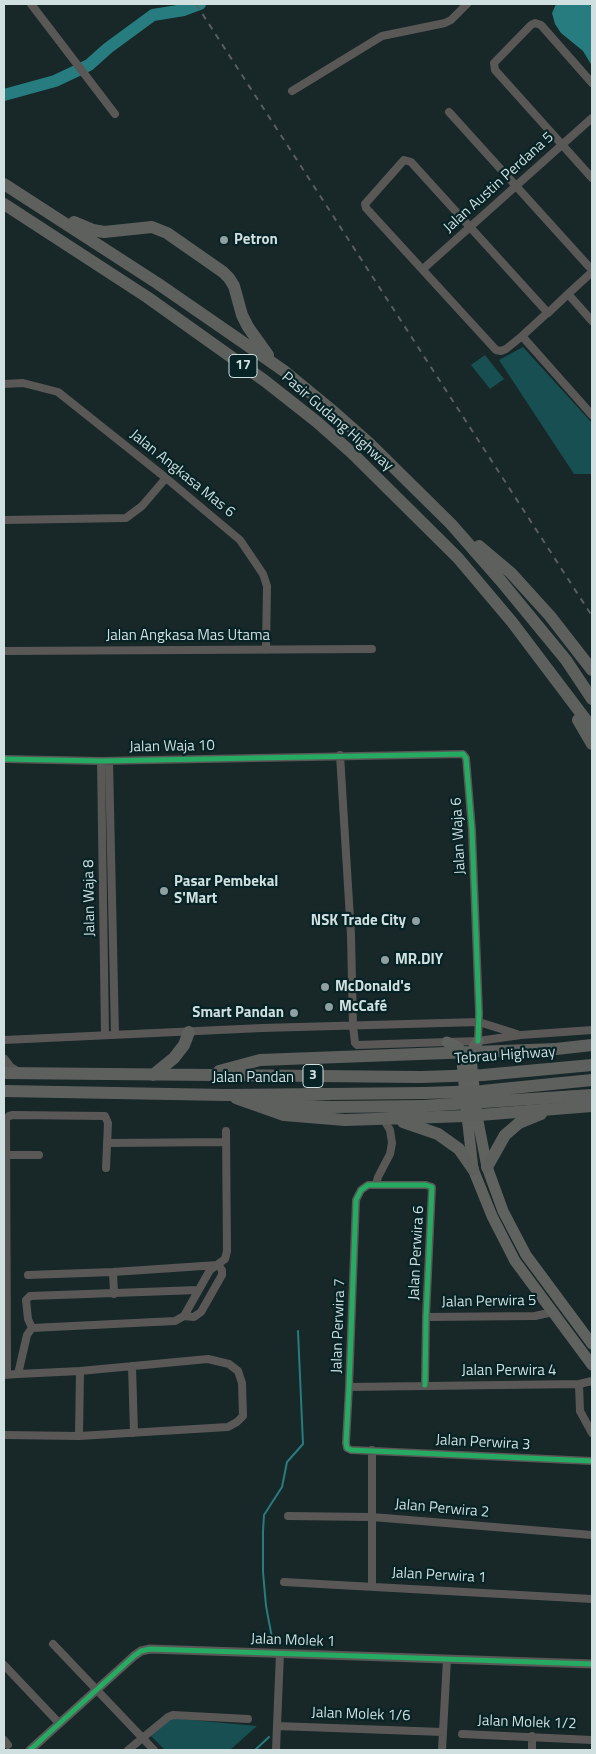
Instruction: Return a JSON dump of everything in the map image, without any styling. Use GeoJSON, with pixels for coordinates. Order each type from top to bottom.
{"type":"FeatureCollection","features":[{"type":"Feature","properties":{"kind":"highway","name":"Pasir Gudang Highway"},"geometry":{"type":"LineString","coordinates":[[9,187],[157,283],[284,371],[370,444],[451,524],[502,581],[566,660],[592,700]]}},
{"type":"Feature","properties":{"kind":"highway"},"geometry":{"type":"LineString","coordinates":[[9,187],[93,230],[104,232],[152,228],[167,233],[229,278],[234,286],[242,315],[248,328],[266,352],[284,371]]}},
{"type":"Feature","properties":{"kind":"highway","name":"Pasir Gudang Highway"},"geometry":{"type":"LineString","coordinates":[[4,204],[147,297],[265,381],[352,452],[458,558],[512,622],[592,728]]}},
{"type":"Feature","properties":{"kind":"highway"},"geometry":{"type":"LineString","coordinates":[[451,524],[511,573],[550,616],[592,670]]}},
{"type":"Feature","properties":{"kind":"highway"},"geometry":{"type":"LineString","coordinates":[[551,673],[592,744]]}},
{"type":"Feature","properties":{"kind":"highway"},"geometry":{"type":"LineString","coordinates":[[153,1075],[174,1058],[184,1045],[189,1032]]}},
{"type":"Feature","properties":{"kind":"highway"},"geometry":{"type":"LineString","coordinates":[[205,1076],[260,1060],[556,1049],[592,1045]]}},
{"type":"Feature","properties":{"kind":"highway","name":"Tebrau Highway"},"geometry":{"type":"LineString","coordinates":[[420,1077],[483,1075],[592,1065]]}},
{"type":"Feature","properties":{"kind":"highway","name":"Jalan Pandan"},"geometry":{"type":"LineString","coordinates":[[4,1073],[420,1077]]}},
{"type":"Feature","properties":{"kind":"highway","name":"Jalan Pandan"},"geometry":{"type":"LineString","coordinates":[[4,1090],[424,1100],[482,1091],[592,1080]]}},
{"type":"Feature","properties":{"kind":"highway"},"geometry":{"type":"LineString","coordinates":[[226,1095],[284,1115],[345,1120],[472,1116],[592,1106]]}},
{"type":"Feature","properties":{"kind":"highway"},"geometry":{"type":"LineString","coordinates":[[424,1100],[592,1095]]}},
{"type":"Feature","properties":{"kind":"highway"},"geometry":{"type":"LineString","coordinates":[[487,1166],[504,1135],[519,1123],[552,1109]]}},
{"type":"Feature","properties":{"kind":"highway"},"geometry":{"type":"LineString","coordinates":[[387,1120],[438,1134],[459,1149],[474,1169]]}},
{"type":"Feature","properties":{"kind":"main road"},"geometry":{"type":"LineString","coordinates":[[484,1040],[472,1053],[471,1058],[474,1169],[502,1239],[515,1261],[592,1365]]}},
{"type":"Feature","properties":{"kind":"main road"},"geometry":{"type":"LineString","coordinates":[[447,1042],[458,1047],[461,1051],[472,1116],[503,1211],[526,1255],[592,1344]]}},
{"type":"Feature","properties":{"kind":"street"},"geometry":{"type":"LineString","coordinates":[[31,4],[115,114]]}},
{"type":"Feature","properties":{"kind":"street"},"geometry":{"type":"LineString","coordinates":[[292,92],[382,36],[445,23],[451,20],[466,4]]}},
{"type":"Feature","properties":{"kind":"street"},"geometry":{"type":"LineString","coordinates":[[592,83],[540,25],[535,23],[513,43],[494,63],[493,67],[592,178]]}},
{"type":"Feature","properties":{"kind":"street"},"geometry":{"type":"LineString","coordinates":[[449,112],[592,271],[548,313],[522,336],[506,349],[496,350],[365,206],[404,160],[411,162],[548,313]]}},
{"type":"Feature","properties":{"kind":"street","name":"Jalan Austin Perdana 5"},"geometry":{"type":"LineString","coordinates":[[423,269],[592,118]]}},
{"type":"Feature","properties":{"kind":"street"},"geometry":{"type":"LineString","coordinates":[[568,294],[592,321]]}},
{"type":"Feature","properties":{"kind":"street"},"geometry":{"type":"LineString","coordinates":[[522,336],[592,415]]}},
{"type":"Feature","properties":{"kind":"street","name":"Jalan Angkasa Mas 6"},"geometry":{"type":"LineString","coordinates":[[4,384],[23,384],[58,392],[240,540],[262,574],[267,586],[266,650]]}},
{"type":"Feature","properties":{"kind":"street"},"geometry":{"type":"LineString","coordinates":[[4,520],[126,518],[142,506],[166,478]]}},
{"type":"Feature","properties":{"kind":"street","name":"Jalan Angkasa Mas Utama"},"geometry":{"type":"LineString","coordinates":[[4,652],[372,649]]}},
{"type":"Feature","properties":{"kind":"street","name":"Jalan Waja 6"},"geometry":{"type":"LineString","coordinates":[[340,755],[463,754],[466,758],[472,830],[479,1022],[484,1040]]}},
{"type":"Feature","properties":{"kind":"street"},"geometry":{"type":"LineString","coordinates":[[340,755],[351,935],[353,1026],[354,1041],[357,1045],[484,1040],[521,1035],[592,1030]]}},
{"type":"Feature","properties":{"kind":"street","name":"Jalan Waja 10"},"geometry":{"type":"LineString","coordinates":[[4,759],[105,761],[340,755]]}},
{"type":"Feature","properties":{"kind":"street","name":"Jalan Waja 8"},"geometry":{"type":"LineString","coordinates":[[105,761],[115,1035]]}},
{"type":"Feature","properties":{"kind":"street","name":"Jalan Waja 8"},"geometry":{"type":"LineString","coordinates":[[105,761],[105,1035]]}},
{"type":"Feature","properties":{"kind":"street"},"geometry":{"type":"LineString","coordinates":[[4,1040],[479,1022],[521,1035]]}},
{"type":"Feature","properties":{"kind":"street"},"geometry":{"type":"LineString","coordinates":[[484,1040],[495,1032],[493,1027]]}},
{"type":"Feature","properties":{"kind":"street"},"geometry":{"type":"LineString","coordinates":[[4,1059],[10,1067],[19,1073]]}},
{"type":"Feature","properties":{"kind":"street"},"geometry":{"type":"LineString","coordinates":[[4,1435],[79,1436],[228,1427],[243,1416],[242,1384],[238,1371],[229,1364],[208,1359],[80,1371],[6,1375],[6,1119],[13,1115],[104,1116],[108,1123],[106,1168]]}},
{"type":"Feature","properties":{"kind":"street","name":"Jalan Perwira 7"},"geometry":{"type":"LineString","coordinates":[[372,1450],[352,1450],[347,1448],[346,1443],[356,1200],[361,1190],[372,1185],[378,1177],[390,1154],[392,1143],[387,1120]]}},
{"type":"Feature","properties":{"kind":"street"},"geometry":{"type":"LineString","coordinates":[[32,1328],[175,1321],[184,1316],[210,1270],[225,1259],[227,1251],[226,1132]]}},
{"type":"Feature","properties":{"kind":"street"},"geometry":{"type":"LineString","coordinates":[[107,1143],[226,1142]]}},
{"type":"Feature","properties":{"kind":"street"},"geometry":{"type":"LineString","coordinates":[[5,1155],[38,1155]]}},
{"type":"Feature","properties":{"kind":"street","name":"Jalan Perwira 6"},"geometry":{"type":"LineString","coordinates":[[372,1185],[426,1184],[432,1187],[425,1385]]}},
{"type":"Feature","properties":{"kind":"street"},"geometry":{"type":"LineString","coordinates":[[28,1275],[218,1265]]}},
{"type":"Feature","properties":{"kind":"street"},"geometry":{"type":"LineString","coordinates":[[184,1316],[194,1317],[201,1312],[222,1275],[222,1270],[218,1265]]}},
{"type":"Feature","properties":{"kind":"street"},"geometry":{"type":"LineString","coordinates":[[113,1272],[114,1294]]}},
{"type":"Feature","properties":{"kind":"street"},"geometry":{"type":"LineString","coordinates":[[32,1328],[28,1319],[26,1300],[29,1296],[198,1290]]}},
{"type":"Feature","properties":{"kind":"street","name":"Jalan Perwira 5"},"geometry":{"type":"LineString","coordinates":[[426,1317],[535,1316],[553,1312]]}},
{"type":"Feature","properties":{"kind":"street"},"geometry":{"type":"LineString","coordinates":[[18,1374],[27,1335],[32,1328]]}},
{"type":"Feature","properties":{"kind":"street"},"geometry":{"type":"LineString","coordinates":[[132,1366],[134,1433]]}},
{"type":"Feature","properties":{"kind":"street"},"geometry":{"type":"LineString","coordinates":[[79,1436],[80,1371]]}},
{"type":"Feature","properties":{"kind":"street","name":"Jalan Perwira 4"},"geometry":{"type":"LineString","coordinates":[[349,1387],[579,1384],[592,1381]]}},
{"type":"Feature","properties":{"kind":"street"},"geometry":{"type":"LineString","coordinates":[[579,1384],[580,1411],[592,1433]]}},
{"type":"Feature","properties":{"kind":"street"},"geometry":{"type":"LineString","coordinates":[[372,1450],[372,1586]]}},
{"type":"Feature","properties":{"kind":"street","name":"Jalan Perwira 3"},"geometry":{"type":"LineString","coordinates":[[372,1450],[592,1461]]}},
{"type":"Feature","properties":{"kind":"street","name":"Jalan Perwira 2"},"geometry":{"type":"LineString","coordinates":[[288,1516],[372,1517],[592,1535]]}},
{"type":"Feature","properties":{"kind":"street","name":"Jalan Perwira 1"},"geometry":{"type":"LineString","coordinates":[[284,1582],[592,1599]]}},
{"type":"Feature","properties":{"kind":"street"},"geometry":{"type":"LineString","coordinates":[[53,1644],[154,1750]]}},
{"type":"Feature","properties":{"kind":"street","name":"Jalan Molek 1"},"geometry":{"type":"LineString","coordinates":[[30,1750],[96,1688],[134,1656],[150,1649],[592,1664]]}},
{"type":"Feature","properties":{"kind":"street"},"geometry":{"type":"LineString","coordinates":[[276,1750],[280,1653]]}},
{"type":"Feature","properties":{"kind":"street"},"geometry":{"type":"LineString","coordinates":[[442,1750],[447,1659]]}},
{"type":"Feature","properties":{"kind":"street"},"geometry":{"type":"LineString","coordinates":[[4,1665],[59,1723]]}},
{"type":"Feature","properties":{"kind":"street"},"geometry":{"type":"LineString","coordinates":[[128,1750],[168,1717],[174,1715],[248,1719]]}},
{"type":"Feature","properties":{"kind":"street","name":"Jalan Molek 1/6"},"geometry":{"type":"LineString","coordinates":[[277,1726],[443,1732]]}},
{"type":"Feature","properties":{"kind":"street","name":"Jalan Molek 1/2"},"geometry":{"type":"LineString","coordinates":[[462,1734],[592,1740]]}},
{"type":"Feature","properties":{"kind":"street"},"geometry":{"type":"LineString","coordinates":[[532,1736],[532,1750]]}},
{"type":"Feature","properties":{"kind":"shaded area"},"geometry":{"type":"Polygon","coordinates":[[[556,4],[589,4],[592,7],[592,66],[583,51],[561,33],[555,24],[552,13],[556,4]]]}},
{"type":"Feature","properties":{"kind":"shaded area"},"geometry":{"type":"Polygon","coordinates":[[[523,347],[592,423],[592,474],[574,474],[499,360],[523,347]]]}},
{"type":"Feature","properties":{"kind":"shaded area"},"geometry":{"type":"Polygon","coordinates":[[[485,355],[504,379],[490,389],[471,365],[485,355]]]}},
{"type":"Feature","properties":{"kind":"shaded area"},"geometry":{"type":"Polygon","coordinates":[[[171,1718],[257,1726],[230,1750],[165,1750],[151,1736],[171,1718]]]}},
{"type":"Feature","properties":{"kind":"waterway"},"geometry":{"type":"LineString","coordinates":[[4,95],[55,81],[89,65],[108,48],[153,15],[184,10],[200,4]]}},
{"type":"Feature","properties":{"kind":"waterway"},"geometry":{"type":"LineString","coordinates":[[273,1643],[266,1606],[263,1572],[264,1515],[282,1487],[287,1462],[303,1444],[298,1331]]}},
{"type":"Feature","properties":{"kind":"waterway"},"geometry":{"type":"LineString","coordinates":[[255,1750],[269,1737]]}},
{"type":"Feature","properties":{"kind":"railway"},"geometry":{"type":"LineString","coordinates":[[196,4],[592,616]]}},
{"type":"Feature","properties":{"kind":"cycle path"},"geometry":{"type":"LineString","coordinates":[[4,759],[101,761],[463,754],[466,758],[472,830],[479,1013],[478,1041]]}},
{"type":"Feature","properties":{"kind":"cycle path"},"geometry":{"type":"LineString","coordinates":[[425,1385],[432,1187],[426,1185],[368,1185],[361,1190],[356,1200],[347,1448],[351,1450],[592,1461]]}},
{"type":"Feature","properties":{"kind":"cycle path"},"geometry":{"type":"LineString","coordinates":[[30,1750],[134,1656],[141,1651],[150,1649],[592,1664]]}},
{"type":"Feature","properties":{"kind":"place","name":"Petron"},"geometry":{"type":"Point","coordinates":[224,240]}},
{"type":"Feature","properties":{"kind":"place","name":"Pasar Pembekal S'Mart"},"geometry":{"type":"Point","coordinates":[164,891]}},
{"type":"Feature","properties":{"kind":"place","name":"NSK Trade City"},"geometry":{"type":"Point","coordinates":[416,921]}},
{"type":"Feature","properties":{"kind":"place","name":"MR.DIY"},"geometry":{"type":"Point","coordinates":[385,960]}},
{"type":"Feature","properties":{"kind":"place","name":"McDonald's"},"geometry":{"type":"Point","coordinates":[325,987]}},
{"type":"Feature","properties":{"kind":"place","name":"McCafé"},"geometry":{"type":"Point","coordinates":[329,1007]}},
{"type":"Feature","properties":{"kind":"place","name":"Smart Pandan"},"geometry":{"type":"Point","coordinates":[294,1013]}}]}
